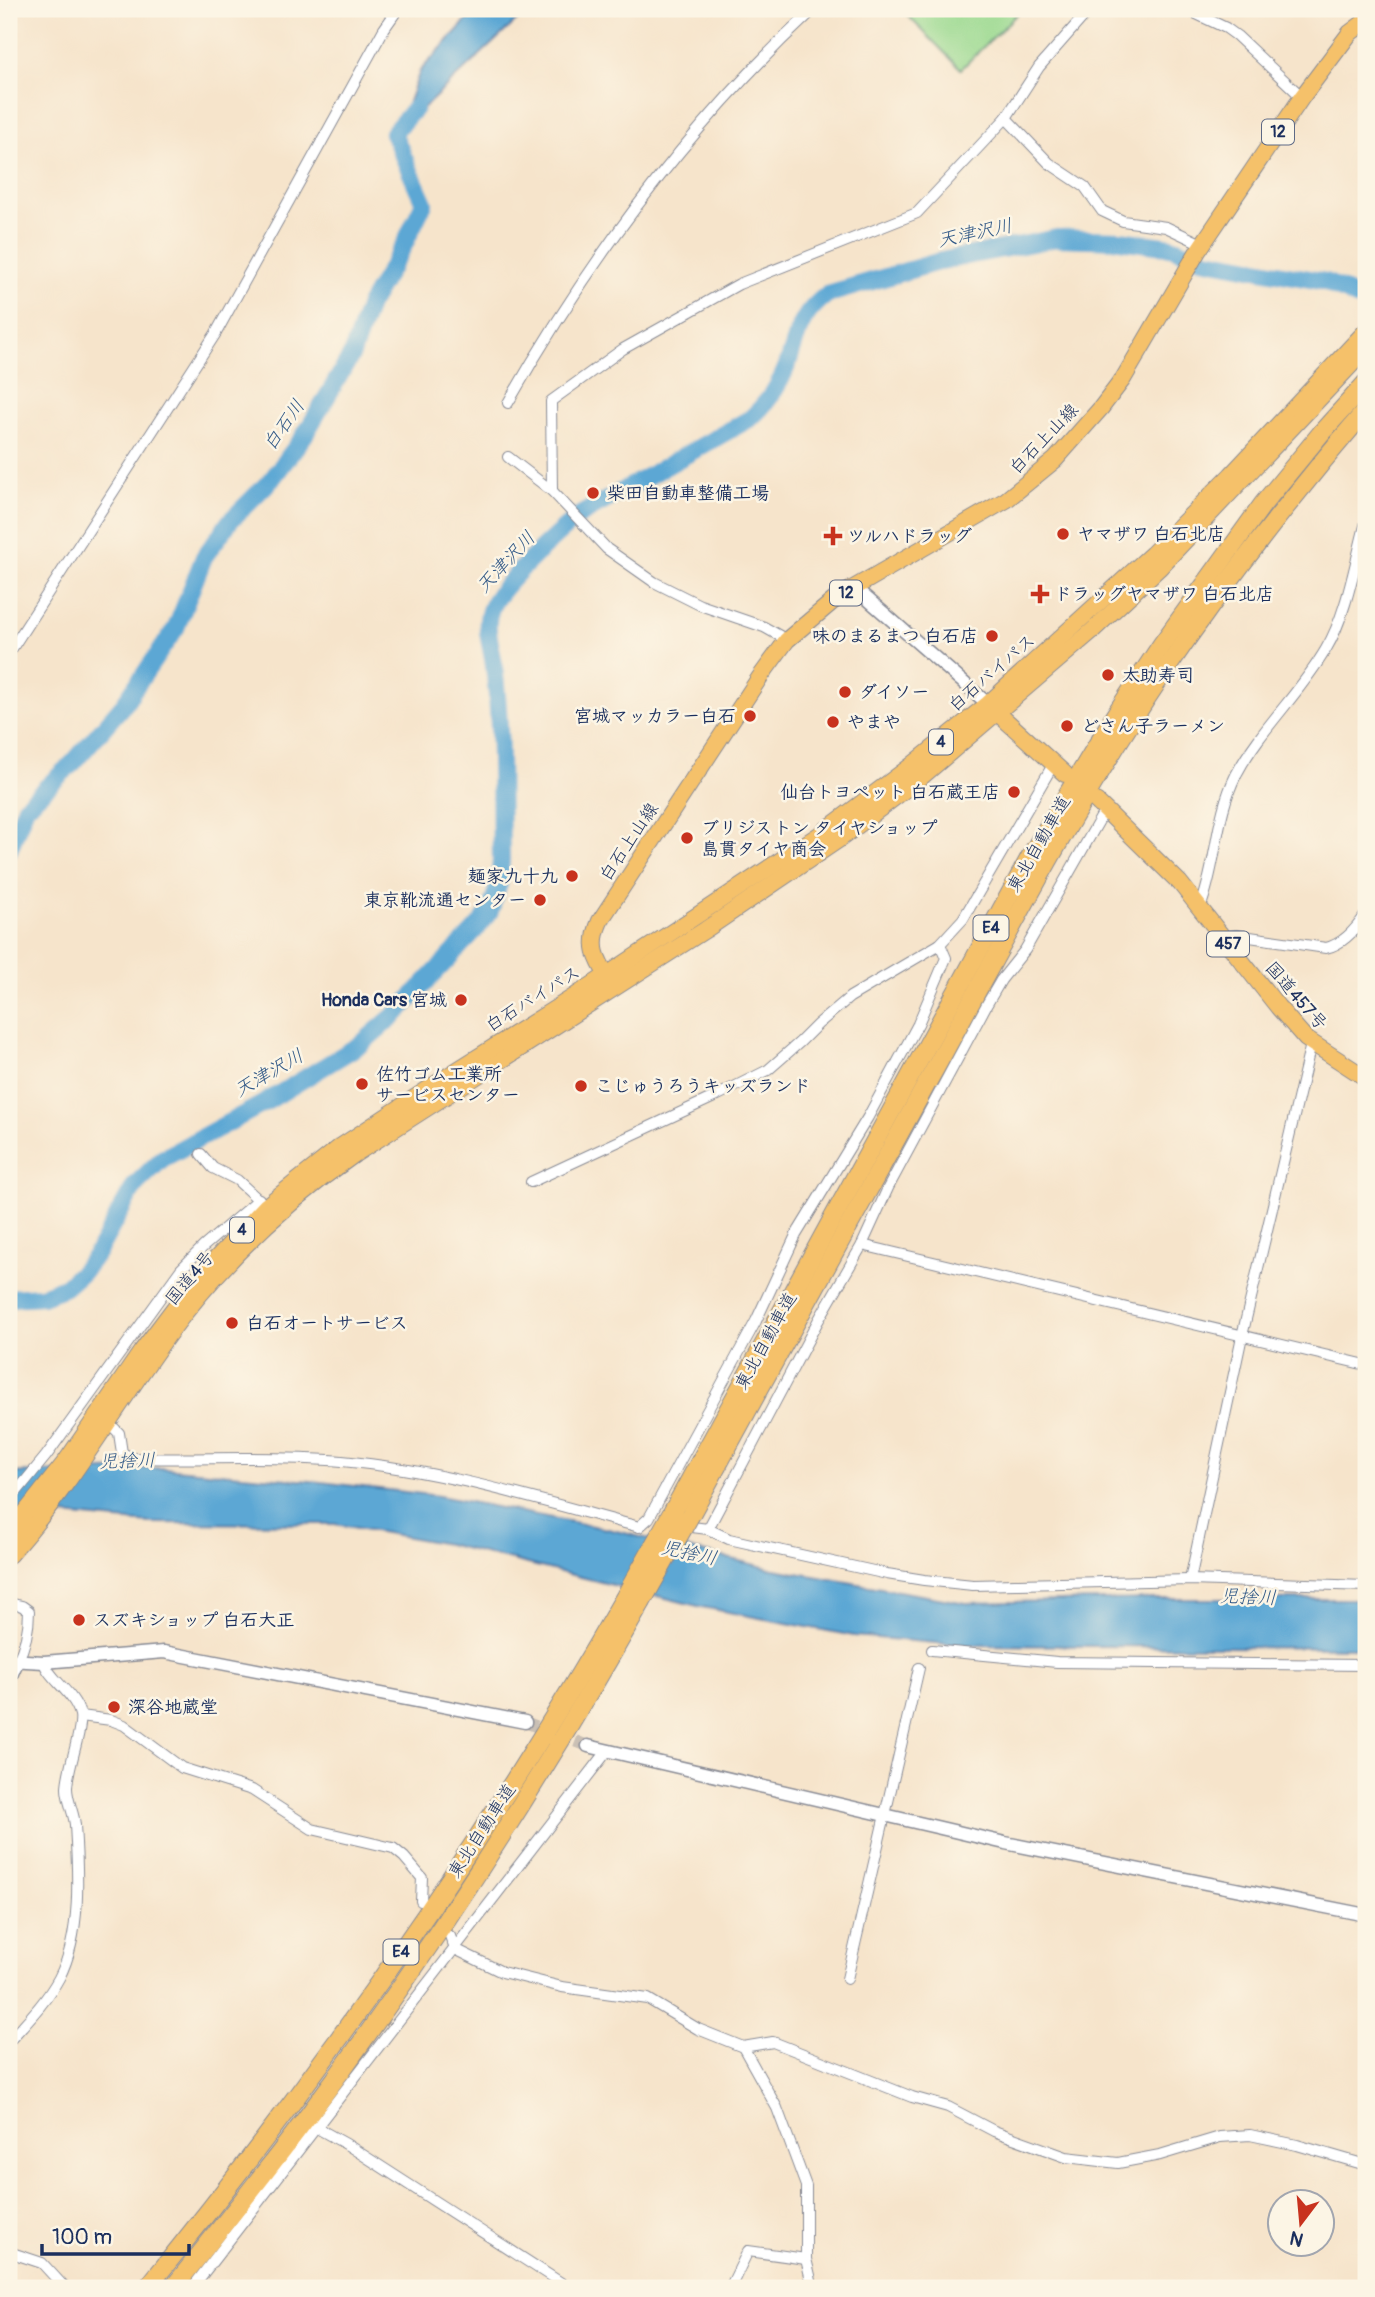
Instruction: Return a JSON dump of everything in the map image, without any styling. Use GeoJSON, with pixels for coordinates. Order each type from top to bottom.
{"type":"FeatureCollection","features":[{"type":"Feature","properties":{"kind":"highway","name":"東北自動車道"},"geometry":{"type":"LineString","coordinates":[[682,1512],[1030,857],[1115,715],[1162,644],[1263,504],[1366,383]]}},
{"type":"Feature","properties":{"kind":"highway","name":"東北自動車道"},"geometry":{"type":"LineString","coordinates":[[173,2288],[314,2108],[417,1961],[542,1772],[633,1599],[1045,867],[1108,760],[1219,594],[1279,513],[1366,410]]}},
{"type":"Feature","properties":{"kind":"highway","name":"東北自動車道"},"geometry":{"type":"LineString","coordinates":[[147,2288],[243,2170],[401,1952],[633,1599]]}},
{"type":"Feature","properties":{"kind":"main road","name":"白石上山線"},"geometry":{"type":"LineString","coordinates":[[610,981],[595,952],[593,941],[600,921],[787,640],[822,609],[1006,500],[1040,475],[1077,436],[1123,379],[1197,253],[1302,97],[1350,33],[1366,21]]}},
{"type":"Feature","properties":{"kind":"main road","name":"白石バイパス"},"geometry":{"type":"LineString","coordinates":[[993,709],[1193,514],[1366,331]]}},
{"type":"Feature","properties":{"kind":"main road","name":"白石バイパス"},"geometry":{"type":"LineString","coordinates":[[456,1080],[610,981],[822,833],[993,709],[1092,631],[1189,538],[1366,349]]}},
{"type":"Feature","properties":{"kind":"main road"},"geometry":{"type":"LineString","coordinates":[[993,709],[1059,769]]}},
{"type":"Feature","properties":{"kind":"main road","name":"国道457号"},"geometry":{"type":"LineString","coordinates":[[1101,805],[1180,883],[1278,1007],[1311,1044],[1366,1078]]}},
{"type":"Feature","properties":{"kind":"main road","name":"国道4号"},"geometry":{"type":"LineString","coordinates":[[9,1555],[28,1522],[90,1438],[141,1352],[193,1283],[267,1207],[341,1147],[456,1080]]}},
{"type":"Feature","properties":{"kind":"main road","name":"国道4号"},"geometry":{"type":"LineString","coordinates":[[90,1438],[108,1423],[169,1333],[267,1207]]}},
{"type":"Feature","properties":{"kind":"main road","name":"国道4号"},"geometry":{"type":"LineString","coordinates":[[9,1533],[28,1522]]}},
{"type":"Feature","properties":{"kind":"street"},"geometry":{"type":"LineString","coordinates":[[9,653],[216,333],[384,29],[398,9]]}},
{"type":"Feature","properties":{"kind":"street"},"geometry":{"type":"LineString","coordinates":[[508,403],[581,284],[651,186],[744,77],[814,9]]}},
{"type":"Feature","properties":{"kind":"street"},"geometry":{"type":"LineString","coordinates":[[552,491],[551,401],[623,349],[739,284],[917,213],[1006,118],[1039,67],[1090,9]]}},
{"type":"Feature","properties":{"kind":"street"},"geometry":{"type":"LineString","coordinates":[[1185,9],[1237,36],[1302,97]]}},
{"type":"Feature","properties":{"kind":"street"},"geometry":{"type":"LineString","coordinates":[[1006,118],[1049,163],[1085,187],[1102,211],[1123,221],[1166,227],[1197,253]]}},
{"type":"Feature","properties":{"kind":"street"},"geometry":{"type":"LineString","coordinates":[[508,457],[552,491],[607,549],[654,582],[700,604],[764,627],[787,640]]}},
{"type":"Feature","properties":{"kind":"street"},"geometry":{"type":"LineString","coordinates":[[1200,908],[1208,888],[1224,805],[1252,749],[1327,649],[1338,623],[1366,523]]}},
{"type":"Feature","properties":{"kind":"street"},"geometry":{"type":"LineString","coordinates":[[855,588],[993,709]]}},
{"type":"Feature","properties":{"kind":"street"},"geometry":{"type":"LineString","coordinates":[[531,1182],[768,1070],[850,998],[940,944],[963,919],[1059,769]]}},
{"type":"Feature","properties":{"kind":"street"},"geometry":{"type":"LineString","coordinates":[[708,1530],[818,1321],[862,1245],[888,1188],[987,1004],[1025,950],[1101,805]]}},
{"type":"Feature","properties":{"kind":"street"},"geometry":{"type":"LineString","coordinates":[[1222,937],[1236,935],[1326,948],[1335,946],[1348,935],[1366,914]]}},
{"type":"Feature","properties":{"kind":"street"},"geometry":{"type":"LineString","coordinates":[[108,1423],[119,1433],[122,1453],[133,1458],[340,1461],[366,1464],[515,1494],[639,1527],[649,1518],[756,1321],[796,1235],[867,1117],[918,1024],[946,958],[940,944]]}},
{"type":"Feature","properties":{"kind":"street"},"geometry":{"type":"LineString","coordinates":[[1190,1580],[1242,1336],[1311,1044]]}},
{"type":"Feature","properties":{"kind":"street"},"geometry":{"type":"LineString","coordinates":[[9,1501],[46,1456],[181,1269],[204,1246],[267,1207],[237,1180],[214,1168],[201,1154]]}},
{"type":"Feature","properties":{"kind":"street"},"geometry":{"type":"LineString","coordinates":[[862,1245],[1366,1365]]}},
{"type":"Feature","properties":{"kind":"street"},"geometry":{"type":"LineString","coordinates":[[649,1518],[708,1530],[729,1539],[923,1580],[973,1585],[1190,1580],[1366,1586]]}},
{"type":"Feature","properties":{"kind":"street"},"geometry":{"type":"LineString","coordinates":[[9,1603],[29,1611],[25,1648],[13,1661],[9,1680]]}},
{"type":"Feature","properties":{"kind":"street"},"geometry":{"type":"LineString","coordinates":[[932,1650],[1056,1662],[1366,1665]]}},
{"type":"Feature","properties":{"kind":"street"},"geometry":{"type":"LineString","coordinates":[[13,1661],[44,1662],[164,1652],[524,1722]]}},
{"type":"Feature","properties":{"kind":"street"},"geometry":{"type":"LineString","coordinates":[[9,2041],[34,2014],[60,1976],[73,1933],[79,1884],[74,1816],[67,1789],[80,1716],[70,1694],[46,1669],[44,1662]]}},
{"type":"Feature","properties":{"kind":"street"},"geometry":{"type":"LineString","coordinates":[[846,1979],[919,1668]]}},
{"type":"Feature","properties":{"kind":"street"},"geometry":{"type":"LineString","coordinates":[[80,1716],[111,1720],[124,1725],[182,1769],[252,1790],[312,1829],[393,1848],[422,1878],[421,1901]]}},
{"type":"Feature","properties":{"kind":"street"},"geometry":{"type":"LineString","coordinates":[[588,1746],[1005,1843],[1366,1915]]}},
{"type":"Feature","properties":{"kind":"street"},"geometry":{"type":"LineString","coordinates":[[192,2288],[608,1750]]}},
{"type":"Feature","properties":{"kind":"street"},"geometry":{"type":"LineString","coordinates":[[450,1936],[456,1949],[502,1972],[562,1987],[648,1999],[698,2029],[743,2047],[773,2042],[912,2097],[948,2107],[994,2131],[1044,2150],[1088,2161],[1118,2163],[1220,2137],[1250,2135],[1366,2165]]}},
{"type":"Feature","properties":{"kind":"street"},"geometry":{"type":"LineString","coordinates":[[743,2047],[777,2108],[806,2186],[806,2259],[813,2288]]}},
{"type":"Feature","properties":{"kind":"street"},"geometry":{"type":"LineString","coordinates":[[317,2128],[569,2288]]}},
{"type":"Feature","properties":{"kind":"street"},"geometry":{"type":"LineString","coordinates":[[730,2288],[748,2251],[806,2259]]}},
{"type":"Feature","properties":{"kind":"street"},"geometry":{"type":"LineString","coordinates":[[9,2252],[42,2263],[65,2288]]}},
{"type":"Feature","properties":{"kind":"green space"},"geometry":{"type":"Polygon","coordinates":[[[901,9],[1022,9],[961,69],[901,9]]]}},
{"type":"Feature","properties":{"kind":"water"},"geometry":{"type":"Polygon","coordinates":[[[477,9],[529,9],[398,132],[420,71],[477,9]]]}},
{"type":"Feature","properties":{"kind":"water","name":"児捨川"},"geometry":{"type":"Polygon","coordinates":[[[163,1468],[439,1496],[608,1529],[768,1568],[966,1603],[1151,1599],[1366,1599],[1366,1648],[959,1645],[854,1636],[702,1607],[447,1544],[335,1524],[150,1523],[9,1510],[9,1473],[163,1468]]]}},
{"type":"Feature","properties":{"kind":"waterway","name":"白石川"},"geometry":{"type":"LineString","coordinates":[[9,850],[26,806],[73,763],[123,705],[176,628],[204,557],[230,521],[272,479],[304,436],[352,354],[369,305],[403,247],[424,203],[393,133],[415,108]]}},
{"type":"Feature","properties":{"kind":"waterway","name":"天津沢川"},"geometry":{"type":"LineString","coordinates":[[9,1298],[42,1296],[65,1287],[97,1253],[135,1185],[162,1159],[261,1105],[361,1044],[397,1013],[477,928],[490,911],[499,884],[501,860],[498,714],[488,629],[489,615],[496,598],[531,559],[580,515],[751,418],[778,385],[808,313],[828,294],[941,261],[1057,238],[1120,240],[1171,247],[1202,259],[1326,282],[1366,302]]}},
{"type":"Feature","properties":{"kind":"tunnel"},"geometry":{"type":"LineString","coordinates":[[525,1722],[588,1746]]}},
{"type":"Feature","properties":{"kind":"place","name":"柴田自動車整備工場"},"geometry":{"type":"Point","coordinates":[593,493]}},
{"type":"Feature","properties":{"kind":"place","name":"ヤマザワ 白石北店"},"geometry":{"type":"Point","coordinates":[1063,534]}},
{"type":"Feature","properties":{"kind":"place","name":"ツルハドラッグ"},"geometry":{"type":"Point","coordinates":[833,536]}},
{"type":"Feature","properties":{"kind":"place","name":"ドラッグヤマザワ 白石北店"},"geometry":{"type":"Point","coordinates":[1040,594]}},
{"type":"Feature","properties":{"kind":"place","name":"味のまるまつ 白石店"},"geometry":{"type":"Point","coordinates":[992,636]}},
{"type":"Feature","properties":{"kind":"place","name":"太助寿司"},"geometry":{"type":"Point","coordinates":[1108,675]}},
{"type":"Feature","properties":{"kind":"place","name":"ダイソー"},"geometry":{"type":"Point","coordinates":[845,692]}},
{"type":"Feature","properties":{"kind":"place","name":"宮城マッカラー白石"},"geometry":{"type":"Point","coordinates":[750,716]}},
{"type":"Feature","properties":{"kind":"place","name":"やまや"},"geometry":{"type":"Point","coordinates":[833,722]}},
{"type":"Feature","properties":{"kind":"place","name":"どさん子ラーメン"},"geometry":{"type":"Point","coordinates":[1067,726]}},
{"type":"Feature","properties":{"kind":"place","name":"仙台トヨペット 白石蔵王店"},"geometry":{"type":"Point","coordinates":[1014,792]}},
{"type":"Feature","properties":{"kind":"place","name":"ブリジストン タイヤショップ 島貫タイヤ商会"},"geometry":{"type":"Point","coordinates":[687,838]}},
{"type":"Feature","properties":{"kind":"place","name":"麺家九十九"},"geometry":{"type":"Point","coordinates":[572,876]}},
{"type":"Feature","properties":{"kind":"place","name":"東京靴流通センター"},"geometry":{"type":"Point","coordinates":[540,900]}},
{"type":"Feature","properties":{"kind":"place","name":"Honda Cars 宮城"},"geometry":{"type":"Point","coordinates":[461,1000]}},
{"type":"Feature","properties":{"kind":"place","name":"佐竹ゴム工業所 サービスセンター"},"geometry":{"type":"Point","coordinates":[362,1084]}},
{"type":"Feature","properties":{"kind":"place","name":"こじゅうろうキッズランド"},"geometry":{"type":"Point","coordinates":[581,1086]}},
{"type":"Feature","properties":{"kind":"place","name":"白石オートサービス"},"geometry":{"type":"Point","coordinates":[232,1323]}},
{"type":"Feature","properties":{"kind":"place","name":"スズキショップ 白石大正"},"geometry":{"type":"Point","coordinates":[79,1620]}},
{"type":"Feature","properties":{"kind":"place","name":"深谷地蔵堂"},"geometry":{"type":"Point","coordinates":[114,1707]}}]}
